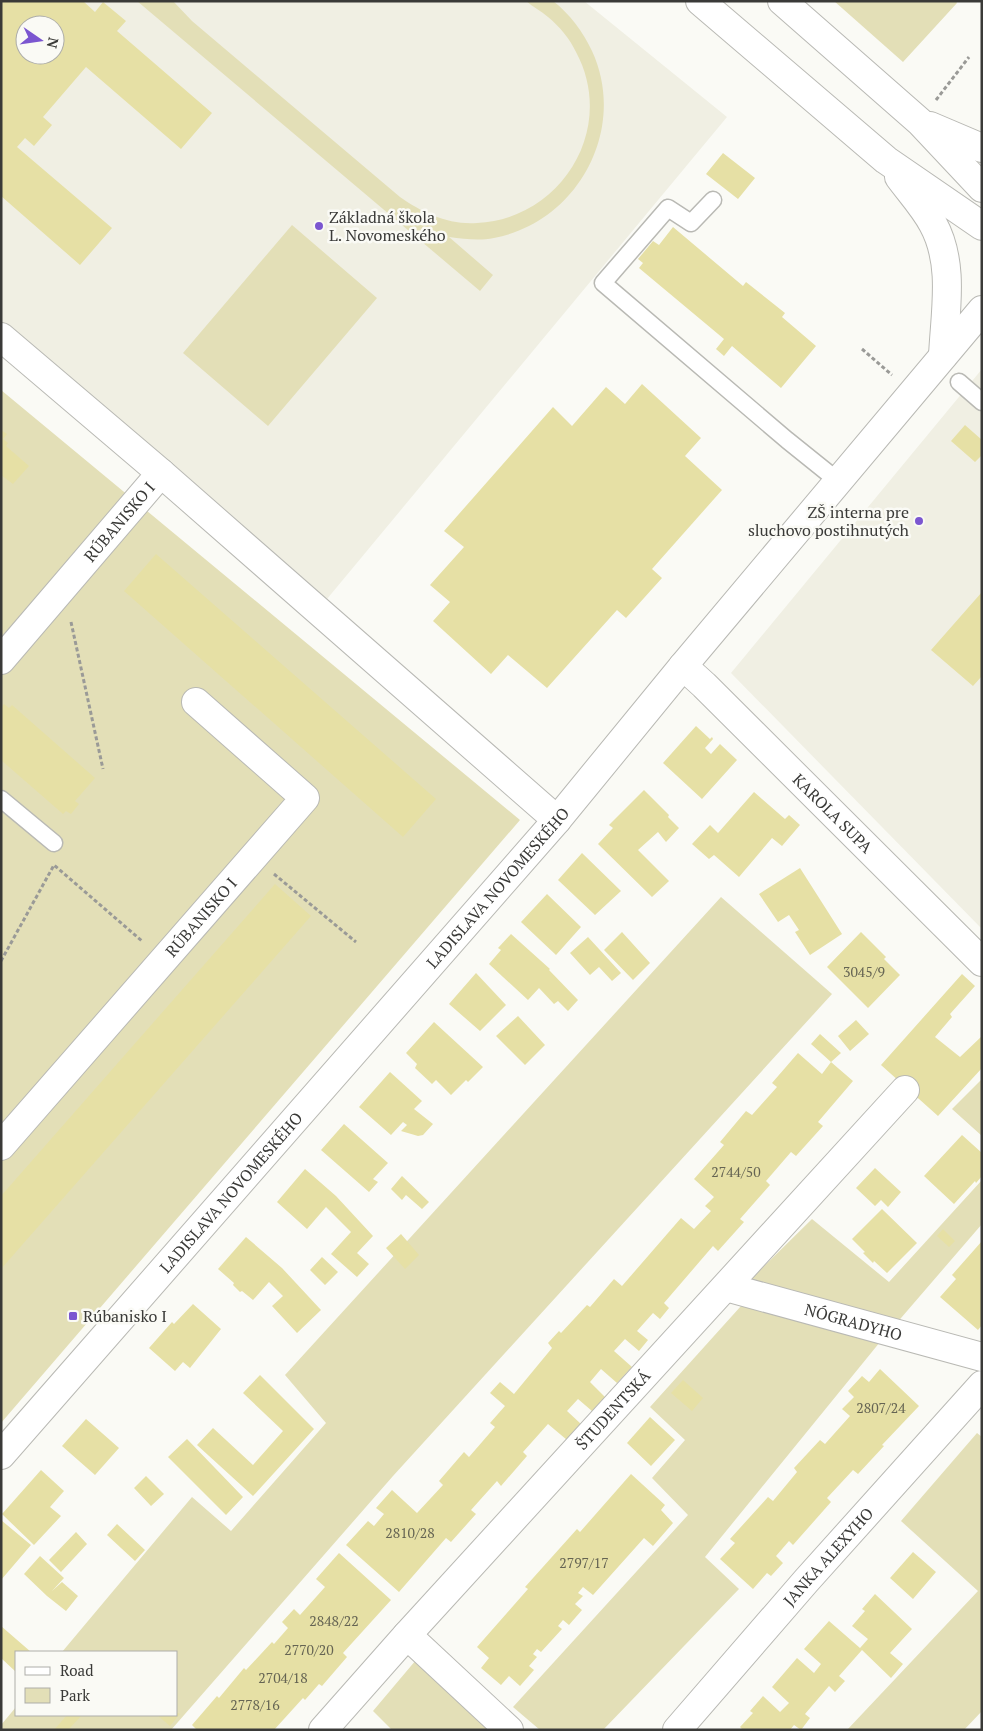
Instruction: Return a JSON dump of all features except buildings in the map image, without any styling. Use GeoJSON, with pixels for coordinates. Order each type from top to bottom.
{"type":"FeatureCollection","features":[{"type":"Feature","properties":{"kind":"street"},"geometry":{"type":"LineString","coordinates":[[700,1],[886,160],[982,226]]}},
{"type":"Feature","properties":{"kind":"street"},"geometry":{"type":"LineString","coordinates":[[782,1],[920,122],[982,188]]}},
{"type":"Feature","properties":{"kind":"street"},"geometry":{"type":"LineString","coordinates":[[920,122],[982,148]]}},
{"type":"Feature","properties":{"kind":"street"},"geometry":{"type":"LineString","coordinates":[[886,160],[933,223],[943,248],[948,271],[943,356]]}},
{"type":"Feature","properties":{"kind":"street","name":"LADISLAVA NOVOMESKÉHO"},"geometry":{"type":"LineString","coordinates":[[1,1455],[557,820],[683,666],[982,310]]}},
{"type":"Feature","properties":{"kind":"street","name":"RÚBANISKO I"},"geometry":{"type":"LineString","coordinates":[[1,337],[161,473],[557,820]]}},
{"type":"Feature","properties":{"kind":"street","name":"RÚBANISKO I"},"geometry":{"type":"LineString","coordinates":[[1,660],[161,473]]}},
{"type":"Feature","properties":{"kind":"street","name":"KAROLA SUPA"},"geometry":{"type":"LineString","coordinates":[[683,666],[982,962]]}},
{"type":"Feature","properties":{"kind":"street","name":"RÚBANISKO I"},"geometry":{"type":"LineString","coordinates":[[1,1146],[305,798],[196,702]]}},
{"type":"Feature","properties":{"kind":"street","name":"ŠTUDENTSKÁ"},"geometry":{"type":"LineString","coordinates":[[322,1730],[905,1090]]}},
{"type":"Feature","properties":{"kind":"street","name":"NÓGRADYHO"},"geometry":{"type":"LineString","coordinates":[[726,1287],[982,1357]]}},
{"type":"Feature","properties":{"kind":"street","name":"JANKA ALEXYHO"},"geometry":{"type":"LineString","coordinates":[[677,1730],[806,1581],[982,1385]]}},
{"type":"Feature","properties":{"kind":"street"},"geometry":{"type":"LineString","coordinates":[[407,1635],[509,1730]]}},
{"type":"Feature","properties":{"kind":"lane"},"geometry":{"type":"LineString","coordinates":[[713,200],[691,223],[668,208],[603,283],[787,440],[838,481]]}},
{"type":"Feature","properties":{"kind":"lane"},"geometry":{"type":"LineString","coordinates":[[959,382],[982,402]]}},
{"type":"Feature","properties":{"kind":"lane"},"geometry":{"type":"LineString","coordinates":[[1,799],[54,843]]}},
{"type":"Feature","properties":{"kind":"path"},"geometry":{"type":"LineString","coordinates":[[920,122],[969,57]]}},
{"type":"Feature","properties":{"kind":"path"},"geometry":{"type":"LineString","coordinates":[[63,587],[103,769]]}},
{"type":"Feature","properties":{"kind":"path"},"geometry":{"type":"LineString","coordinates":[[253,857],[356,942]]}},
{"type":"Feature","properties":{"kind":"path"},"geometry":{"type":"LineString","coordinates":[[1,961],[54,865],[164,960]]}},
{"type":"Feature","properties":{"kind":"shaded area","name":"Základná škola L. Novomeského"},"geometry":{"type":"Polygon","coordinates":[[[1,1],[584,1],[727,117],[327,599],[1,334],[1,1]]]}},
{"type":"Feature","properties":{"kind":"shaded area","name":"ZŠ interna pre sluchovo postihnutých"},"geometry":{"type":"Polygon","coordinates":[[[982,369],[982,929],[731,673],[982,369]]]}},
{"type":"Feature","properties":{"kind":"green space"},"geometry":{"type":"Polygon","coordinates":[[[137,1],[173,1],[192,21],[400,197],[436,217],[456,222],[477,223],[507,218],[534,205],[556,187],[574,164],[585,138],[590,110],[587,81],[576,52],[556,24],[526,1],[553,1],[580,30],[592,51],[602,81],[604,111],[599,140],[588,168],[571,192],[550,213],[524,229],[494,238],[477,240],[449,237],[493,275],[480,291],[137,1]]]}},
{"type":"Feature","properties":{"kind":"green space"},"geometry":{"type":"Polygon","coordinates":[[[834,1],[956,1],[957,3],[903,62],[834,1]]]}},
{"type":"Feature","properties":{"kind":"green space"},"geometry":{"type":"Polygon","coordinates":[[[292,225],[377,298],[268,426],[183,353],[292,225]]]}},
{"type":"Feature","properties":{"kind":"green space"},"geometry":{"type":"Polygon","coordinates":[[[1,390],[520,820],[1,1423],[1,390]]]}},
{"type":"Feature","properties":{"kind":"green space"},"geometry":{"type":"Polygon","coordinates":[[[721,897],[832,994],[393,1476],[171,1730],[1,1730],[1,1725],[15,1708],[15,1716],[178,1716],[178,1651],[63,1651],[192,1497],[231,1531],[326,1423],[285,1375],[721,897]]]}},
{"type":"Feature","properties":{"kind":"green space"},"geometry":{"type":"Polygon","coordinates":[[[982,1079],[982,1136],[952,1109],[982,1079]]]}},
{"type":"Feature","properties":{"kind":"green space"},"geometry":{"type":"Polygon","coordinates":[[[982,1180],[982,1224],[895,1325],[750,1280],[812,1219],[889,1282],[982,1180]]]}},
{"type":"Feature","properties":{"kind":"green space"},"geometry":{"type":"Polygon","coordinates":[[[741,1306],[880,1342],[705,1557],[739,1589],[603,1730],[540,1730],[513,1707],[688,1515],[652,1478],[685,1440],[650,1407],[741,1306]]]}},
{"type":"Feature","properties":{"kind":"green space"},"geometry":{"type":"Polygon","coordinates":[[[977,1433],[982,1437],[982,1711],[964,1730],[847,1730],[978,1591],[901,1521],[977,1433]]]}},
{"type":"Feature","properties":{"kind":"green space"},"geometry":{"type":"Polygon","coordinates":[[[416,1660],[489,1730],[392,1730],[373,1711],[416,1660]]]}},
{"type":"Feature","properties":{"kind":"place","name":"Základná škola L. Novomeského"},"geometry":{"type":"Point","coordinates":[319,226]}},
{"type":"Feature","properties":{"kind":"place","name":"ZŠ interna pre sluchovo postihnutých"},"geometry":{"type":"Point","coordinates":[919,521]}},
{"type":"Feature","properties":{"kind":"place","name":"Rúbanisko I"},"geometry":{"type":"Point","coordinates":[73,1316]}}]}
